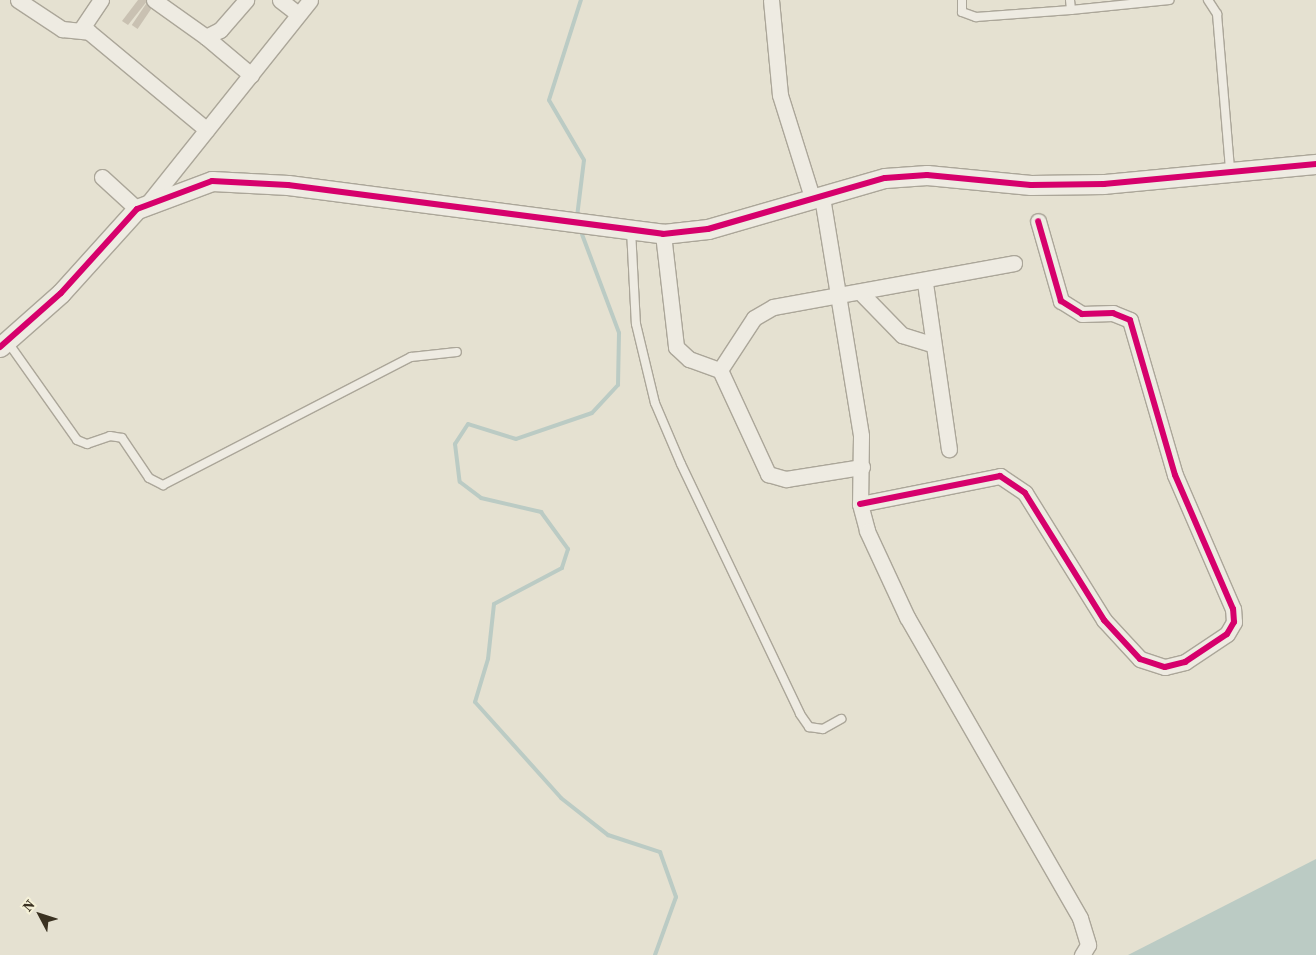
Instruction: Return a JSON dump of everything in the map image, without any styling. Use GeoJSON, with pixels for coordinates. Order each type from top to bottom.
{"type":"FeatureCollection","features":[{"type":"Feature","properties":{"kind":"street"},"geometry":{"type":"LineString","coordinates":[[18,0],[62,29],[82,28],[207,130]]}},
{"type":"Feature","properties":{"kind":"street"},"geometry":{"type":"LineString","coordinates":[[82,28],[101,0]]}},
{"type":"Feature","properties":{"kind":"street"},"geometry":{"type":"LineString","coordinates":[[154,0],[206,36],[251,75]]}},
{"type":"Feature","properties":{"kind":"street"},"geometry":{"type":"LineString","coordinates":[[206,36],[220,30],[246,0]]}},
{"type":"Feature","properties":{"kind":"street"},"geometry":{"type":"LineString","coordinates":[[280,0],[298,14]]}},
{"type":"Feature","properties":{"kind":"street"},"geometry":{"type":"LineString","coordinates":[[4,344],[61,293],[143,205],[207,130],[310,0]]}},
{"type":"Feature","properties":{"kind":"street"},"geometry":{"type":"LineString","coordinates":[[771,0],[780,95],[817,198],[839,295],[862,467],[860,504],[875,553],[907,617],[1080,918],[1088,945],[1082,955]]}},
{"type":"Feature","properties":{"kind":"street"},"geometry":{"type":"LineString","coordinates":[[143,205],[189,187],[237,179],[558,222],[663,234],[708,229],[885,178],[927,175],[1069,185],[1316,164]]}},
{"type":"Feature","properties":{"kind":"street"},"geometry":{"type":"LineString","coordinates":[[102,177],[143,205]]}},
{"type":"Feature","properties":{"kind":"street"},"geometry":{"type":"LineString","coordinates":[[860,504],[1000,476],[1025,493],[1104,620],[1140,659],[1166,667],[1185,662],[1227,634],[1234,622],[1233,609],[1175,474],[1130,320],[1113,312],[1082,314],[1061,301],[1038,221]]}},
{"type":"Feature","properties":{"kind":"street"},"geometry":{"type":"LineString","coordinates":[[663,234],[676,347],[689,359],[720,370],[754,452],[775,479],[862,467]]}},
{"type":"Feature","properties":{"kind":"street"},"geometry":{"type":"LineString","coordinates":[[720,370],[760,313],[839,295],[925,283],[1014,263]]}},
{"type":"Feature","properties":{"kind":"street"},"geometry":{"type":"LineString","coordinates":[[925,283],[932,344],[950,449]]}},
{"type":"Feature","properties":{"kind":"street"},"geometry":{"type":"LineString","coordinates":[[861,293],[902,335],[932,344]]}},
{"type":"Feature","properties":{"kind":"lane"},"geometry":{"type":"LineString","coordinates":[[962,0],[962,12],[976,17],[1169,0]]}},
{"type":"Feature","properties":{"kind":"lane"},"geometry":{"type":"LineString","coordinates":[[1070,0],[1071,10]]}},
{"type":"Feature","properties":{"kind":"lane"},"geometry":{"type":"LineString","coordinates":[[1208,0],[1217,14],[1230,170]]}},
{"type":"Feature","properties":{"kind":"lane"},"geometry":{"type":"LineString","coordinates":[[631,230],[631,291],[640,341],[655,403],[681,464],[800,714],[808,727],[822,730],[841,719]]}},
{"type":"Feature","properties":{"kind":"lane"},"geometry":{"type":"LineString","coordinates":[[4,344],[77,440],[87,444],[110,436],[122,438],[149,478],[163,485],[411,357],[457,352]]}},
{"type":"Feature","properties":{"kind":"shaded area"},"geometry":{"type":"Polygon","coordinates":[[[1316,859],[1316,955],[1128,955],[1316,859]]]}},
{"type":"Feature","properties":{"kind":"building"},"geometry":{"type":"Polygon","coordinates":[[[138,0],[148,0],[128,25],[122,21],[138,0]]]}},
{"type":"Feature","properties":{"kind":"building"},"geometry":{"type":"Polygon","coordinates":[[[148,1],[154,5],[138,29],[132,25],[148,1]]]}},
{"type":"Feature","properties":{"kind":"waterway"},"geometry":{"type":"LineString","coordinates":[[577,217],[584,160],[549,100],[581,0]]}},
{"type":"Feature","properties":{"kind":"waterway"},"geometry":{"type":"LineString","coordinates":[[580,229],[619,333],[618,385],[592,413],[516,439],[468,424],[455,444],[460,482],[481,498],[541,512],[568,549],[562,568],[494,604],[488,659],[475,702],[561,798],[608,835],[660,852],[676,897],[655,955]]}},
{"type":"Feature","properties":{"kind":"cycle path"},"geometry":{"type":"LineString","coordinates":[[0,347],[61,293],[137,209],[212,181],[288,185],[663,234],[708,229],[885,178],[927,175],[1031,185],[1104,184],[1316,164]]}},
{"type":"Feature","properties":{"kind":"cycle path"},"geometry":{"type":"LineString","coordinates":[[860,504],[1000,476],[1025,493],[1104,620],[1140,659],[1165,667],[1185,662],[1227,634],[1234,622],[1233,609],[1175,475],[1130,320],[1113,313],[1082,314],[1061,301],[1038,221]]}}]}
